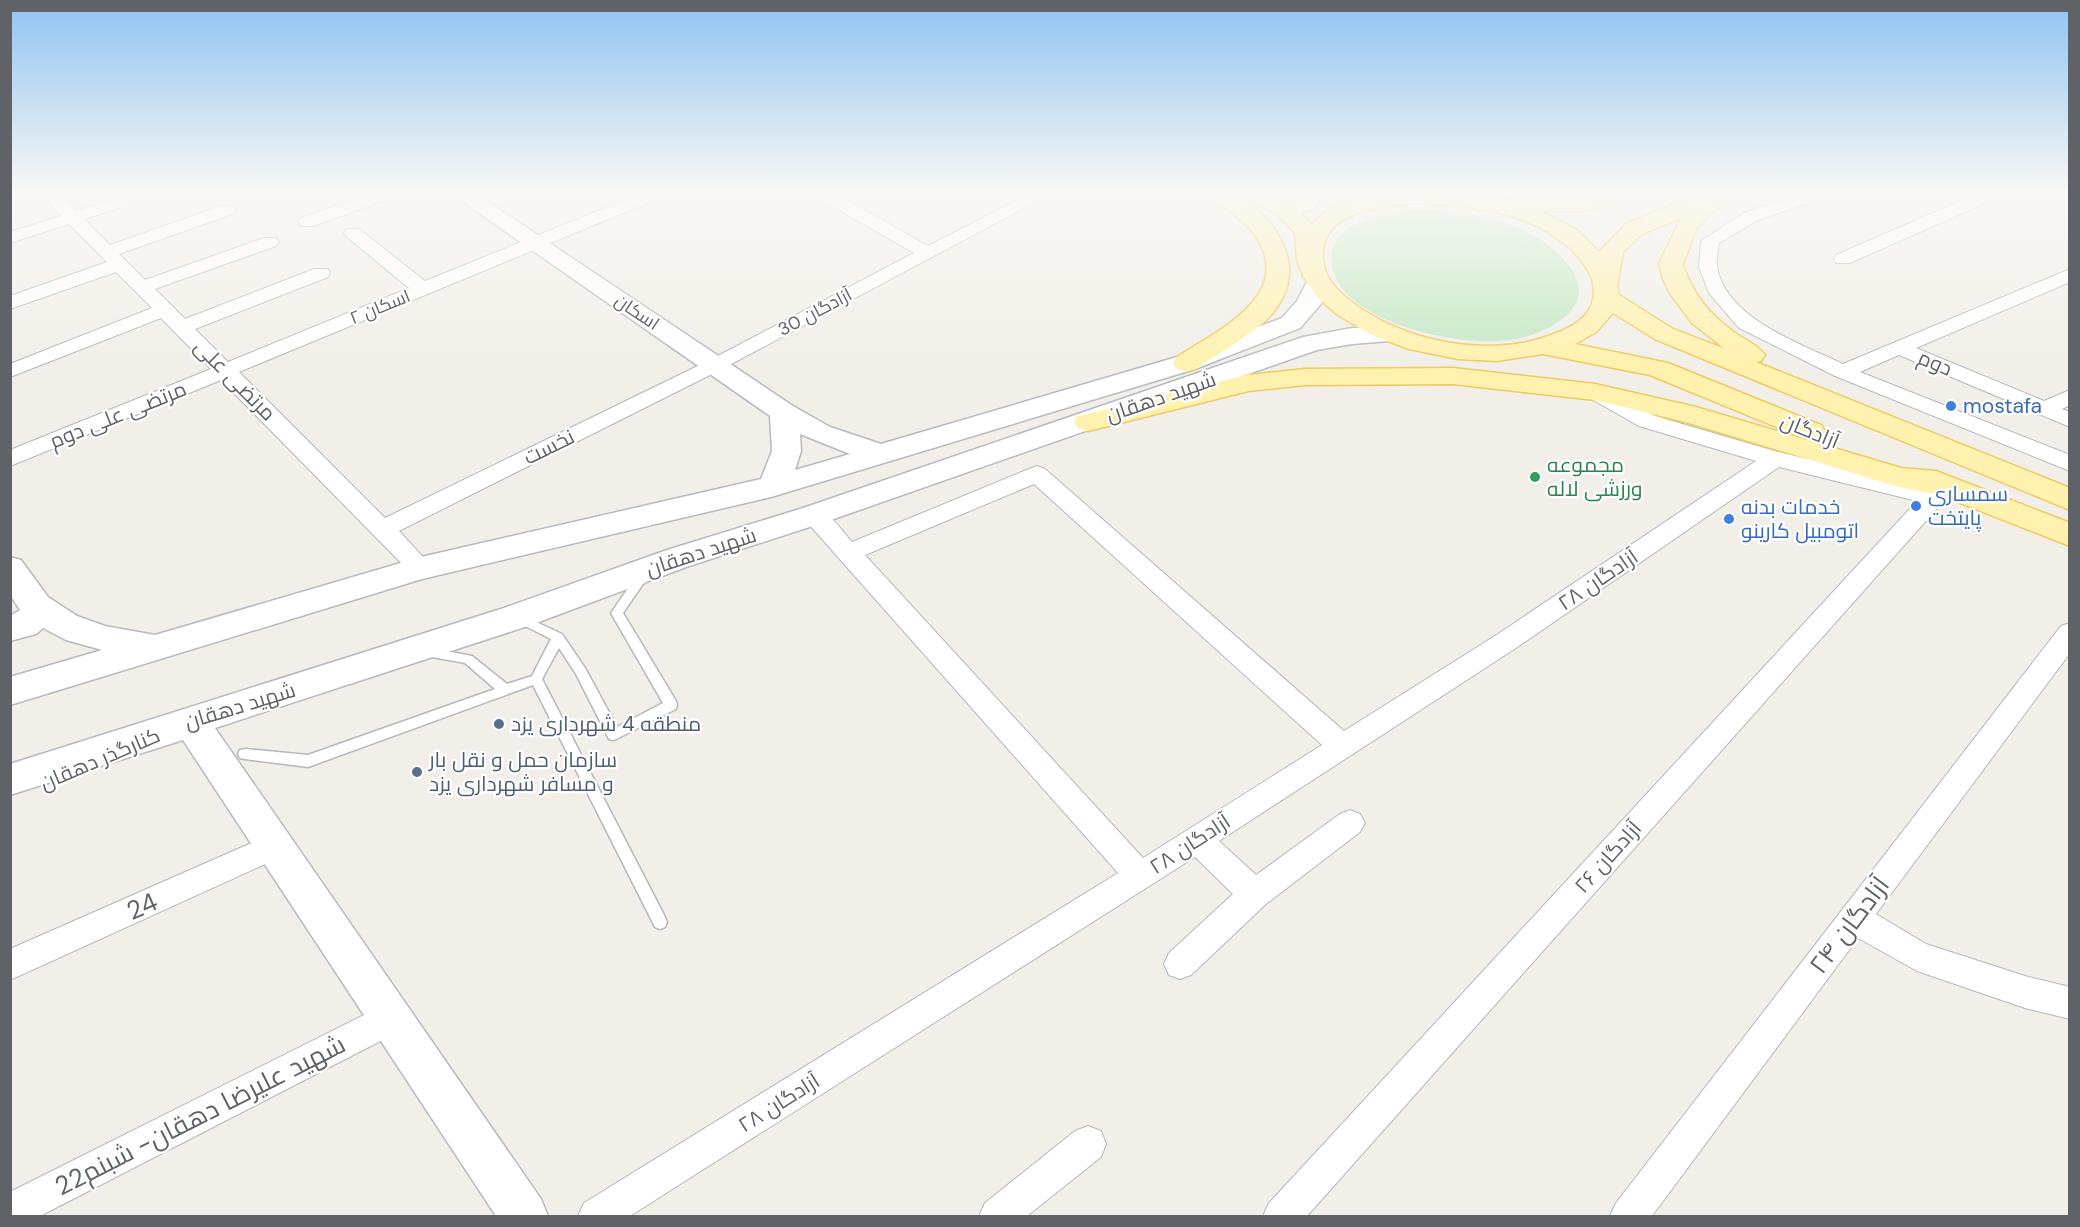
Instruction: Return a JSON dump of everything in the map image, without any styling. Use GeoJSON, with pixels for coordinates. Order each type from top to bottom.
{"type":"FeatureCollection","features":[{"type":"Feature","properties":{"kind":"main road","name":"اسکان"},"geometry":{"type":"LineString","coordinates":[[547,250],[783,412],[820,433],[883,455]]}},
{"type":"Feature","properties":{"kind":"main road"},"geometry":{"type":"LineString","coordinates":[[1186,363],[1242,325],[1264,306],[1277,282],[1278,258],[1275,250]]}},
{"type":"Feature","properties":{"kind":"main road"},"geometry":{"type":"LineString","coordinates":[[1310,250],[1314,272],[1335,302],[1360,320],[1392,335],[1443,348],[1497,353],[1545,347],[1577,335],[1598,318],[1607,291],[1611,250]]}},
{"type":"Feature","properties":{"kind":"main road"},"geometry":{"type":"LineString","coordinates":[[1313,250],[1314,272]]}},
{"type":"Feature","properties":{"kind":"main road"},"geometry":{"type":"LineString","coordinates":[[1586,250],[1600,268],[1607,291]]}},
{"type":"Feature","properties":{"kind":"main road"},"geometry":{"type":"LineString","coordinates":[[1675,250],[1671,264],[1680,289],[1717,333],[1782,373],[1914,437]]}},
{"type":"Feature","properties":{"kind":"main road","name":"شهید دهقان"},"geometry":{"type":"LineString","coordinates":[[1302,333],[1314,272]]}},
{"type":"Feature","properties":{"kind":"main road","name":"آزادگان"},"geometry":{"type":"LineString","coordinates":[[1607,291],[1664,334],[2070,500]]}},
{"type":"Feature","properties":{"kind":"main road","name":"شهید دهقان"},"geometry":{"type":"LineString","coordinates":[[10,780],[415,651],[678,558],[814,515],[1088,422],[1302,333]]}},
{"type":"Feature","properties":{"kind":"main road","name":"شهید دهقان"},"geometry":{"type":"LineString","coordinates":[[10,691],[422,568],[771,487],[1186,363],[1302,333],[1352,336],[1392,335]]}},
{"type":"Feature","properties":{"kind":"main road"},"geometry":{"type":"LineString","coordinates":[[1633,362],[1631,351],[1636,343],[1647,336],[1664,334]]}},
{"type":"Feature","properties":{"kind":"main road","name":"آزادگان"},"geometry":{"type":"LineString","coordinates":[[1545,347],[1633,362],[1659,369],[1940,492],[2070,535]]}},
{"type":"Feature","properties":{"kind":"main road"},"geometry":{"type":"LineString","coordinates":[[1088,422],[1248,383],[1305,377],[1453,376],[1595,392],[1696,416],[1899,477],[1940,492]]}},
{"type":"Feature","properties":{"kind":"main road"},"geometry":{"type":"LineString","coordinates":[[771,487],[786,462],[787,440],[783,412]]}},
{"type":"Feature","properties":{"kind":"main road"},"geometry":{"type":"LineString","coordinates":[[10,568],[41,611],[76,631],[103,639],[156,647]]}},
{"type":"Feature","properties":{"kind":"main road"},"geometry":{"type":"LineString","coordinates":[[10,629],[24,625],[41,611]]}},
{"type":"Feature","properties":{"kind":"main road"},"geometry":{"type":"LineString","coordinates":[[190,721],[524,1216]]}},
{"type":"Feature","properties":{"kind":"main road","name":"کنارگذر دهقان"},"geometry":{"type":"LineString","coordinates":[[10,796],[190,721]]}},
{"type":"Feature","properties":{"kind":"street","name":"مرتضی علی"},"geometry":{"type":"LineString","coordinates":[[105,250],[422,568]]}},
{"type":"Feature","properties":{"kind":"street"},"geometry":{"type":"LineString","coordinates":[[10,303],[131,250]]}},
{"type":"Feature","properties":{"kind":"street"},"geometry":{"type":"LineString","coordinates":[[143,288],[247,250]]}},
{"type":"Feature","properties":{"kind":"street"},"geometry":{"type":"LineString","coordinates":[[375,250],[423,289]]}},
{"type":"Feature","properties":{"kind":"street","name":"اسکان ۲"},"geometry":{"type":"LineString","coordinates":[[225,370],[512,250]]}},
{"type":"Feature","properties":{"kind":"street"},"geometry":{"type":"LineString","coordinates":[[920,250],[926,254]]}},
{"type":"Feature","properties":{"kind":"street","name":"آزادگان 30"},"geometry":{"type":"LineString","coordinates":[[715,365],[933,250]]}},
{"type":"Feature","properties":{"kind":"street"},"geometry":{"type":"LineString","coordinates":[[1709,250],[1708,267],[1719,293],[1746,324],[1842,372],[2070,464]]}},
{"type":"Feature","properties":{"kind":"street"},"geometry":{"type":"LineString","coordinates":[[1843,260],[1865,250]]}},
{"type":"Feature","properties":{"kind":"street"},"geometry":{"type":"LineString","coordinates":[[182,327],[321,273]]}},
{"type":"Feature","properties":{"kind":"street"},"geometry":{"type":"LineString","coordinates":[[1842,372],[2070,275]]}},
{"type":"Feature","properties":{"kind":"street"},"geometry":{"type":"LineString","coordinates":[[10,371],[165,310]]}},
{"type":"Feature","properties":{"kind":"street","name":"دوم"},"geometry":{"type":"LineString","coordinates":[[1899,348],[2070,420]]}},
{"type":"Feature","properties":{"kind":"street","name":"نخست"},"geometry":{"type":"LineString","coordinates":[[383,529],[715,365]]}},
{"type":"Feature","properties":{"kind":"street","name":"مرتضی علی دوم"},"geometry":{"type":"LineString","coordinates":[[10,459],[225,370]]}},
{"type":"Feature","properties":{"kind":"street"},"geometry":{"type":"LineString","coordinates":[[1595,392],[1647,421],[1775,459],[1940,492]]}},
{"type":"Feature","properties":{"kind":"street"},"geometry":{"type":"LineString","coordinates":[[2044,410],[2070,396]]}},
{"type":"Feature","properties":{"kind":"street","name":"۲۸ آزادگان"},"geometry":{"type":"LineString","coordinates":[[597,1216],[1197,840],[1507,641],[1775,459]]}},
{"type":"Feature","properties":{"kind":"street"},"geometry":{"type":"LineString","coordinates":[[850,552],[1036,474],[1342,747]]}},
{"type":"Feature","properties":{"kind":"street","name":"۲۶ آزادگان"},"geometry":{"type":"LineString","coordinates":[[1282,1216],[1940,492]]}},
{"type":"Feature","properties":{"kind":"street"},"geometry":{"type":"LineString","coordinates":[[814,515],[850,552],[1140,876]]}},
{"type":"Feature","properties":{"kind":"street","name":"۲۴ آزادگان"},"geometry":{"type":"LineString","coordinates":[[1629,1216],[2070,633]]}},
{"type":"Feature","properties":{"kind":"street"},"geometry":{"type":"LineString","coordinates":[[1180,964],[1255,894],[1350,823]]}},
{"type":"Feature","properties":{"kind":"street"},"geometry":{"type":"LineString","coordinates":[[1197,840],[1255,894]]}},
{"type":"Feature","properties":{"kind":"street","name":"24"},"geometry":{"type":"LineString","coordinates":[[10,965],[274,846]]}},
{"type":"Feature","properties":{"kind":"street"},"geometry":{"type":"LineString","coordinates":[[1854,918],[1917,956],[2025,992],[2070,1003]]}},
{"type":"Feature","properties":{"kind":"street","name":"شهید علیرضا دهقان- شبنم22"},"geometry":{"type":"LineString","coordinates":[[10,1212],[390,1018]]}},
{"type":"Feature","properties":{"kind":"street"},"geometry":{"type":"LineString","coordinates":[[998,1216],[1088,1144]]}},
{"type":"Feature","properties":{"kind":"lane"},"geometry":{"type":"LineString","coordinates":[[516,617],[558,637],[581,671],[614,735],[671,705],[617,613],[639,581],[678,558]]}},
{"type":"Feature","properties":{"kind":"lane"},"geometry":{"type":"LineString","coordinates":[[245,754],[308,761],[536,679],[558,637]]}},
{"type":"Feature","properties":{"kind":"lane"},"geometry":{"type":"LineString","coordinates":[[415,651],[468,659],[504,689]]}},
{"type":"Feature","properties":{"kind":"lane"},"geometry":{"type":"LineString","coordinates":[[536,679],[660,922]]}},
{"type":"Feature","properties":{"kind":"green space"},"geometry":{"type":"Polygon","coordinates":[[[1333,250],[1554,250],[1572,270],[1579,287],[1579,296],[1570,312],[1560,321],[1542,331],[1503,340],[1462,340],[1402,326],[1363,307],[1354,301],[1340,285],[1335,276],[1332,259],[1333,250]]]}},
{"type":"Feature","properties":{"kind":"place","name":"mostafa"},"geometry":{"type":"Point","coordinates":[1951,406]}},
{"type":"Feature","properties":{"kind":"place","name":"مجموعه ورزشی لاله"},"geometry":{"type":"Point","coordinates":[1535,477]}},
{"type":"Feature","properties":{"kind":"place","name":"سمساری پایتخت"},"geometry":{"type":"Point","coordinates":[1916,506]}},
{"type":"Feature","properties":{"kind":"place","name":"خدمات بدنه اتومبیل کارینو"},"geometry":{"type":"Point","coordinates":[1729,519]}},
{"type":"Feature","properties":{"kind":"place","name":"منطقه 4 شهرداری یزد"},"geometry":{"type":"Point","coordinates":[499,724]}},
{"type":"Feature","properties":{"kind":"place","name":"سازمان حمل و نقل بار و مسافر شهرداری یزد"},"geometry":{"type":"Point","coordinates":[417,772]}}]}
